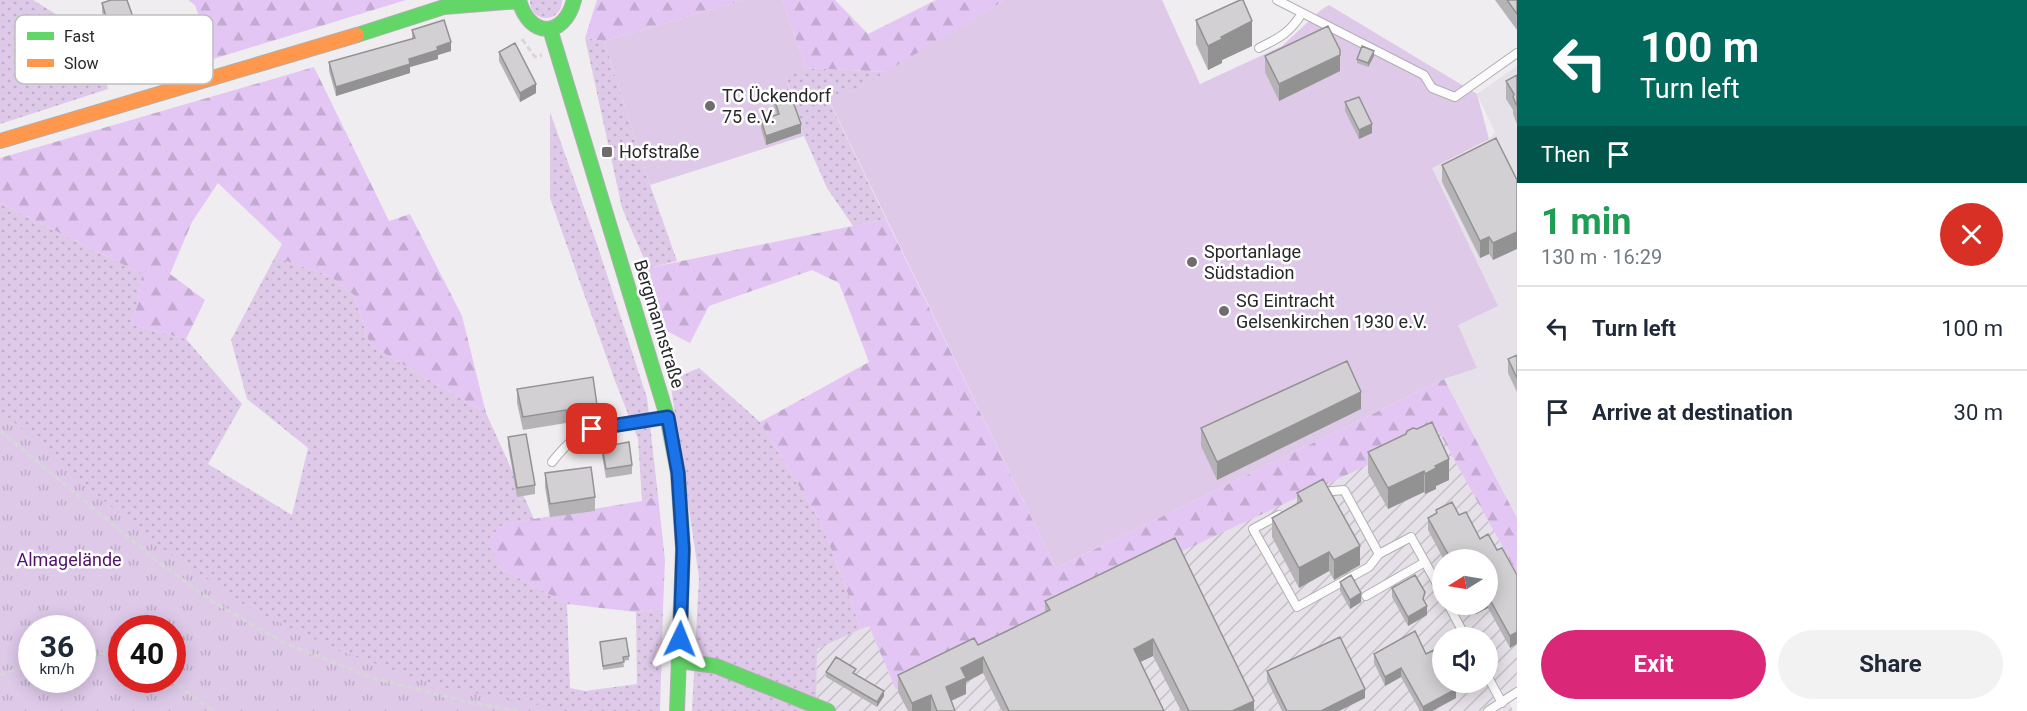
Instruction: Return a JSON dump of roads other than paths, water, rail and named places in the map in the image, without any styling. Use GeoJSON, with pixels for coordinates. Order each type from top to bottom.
{"type":"FeatureCollection","features":[{"type":"Feature","properties":{"kind":"street"},"geometry":{"type":"LineString","coordinates":[[213,79],[307,51],[448,4],[519,1],[525,19],[532,25],[550,29],[558,27],[571,16],[574,0]]}},
{"type":"Feature","properties":{"kind":"street","name":"Bergmannstraße"},"geometry":{"type":"LineString","coordinates":[[550,29],[668,417],[678,473],[683,549],[677,711]]}},
{"type":"Feature","properties":{"kind":"street"},"geometry":{"type":"LineString","coordinates":[[0,141],[194,84]]}},
{"type":"Feature","properties":{"kind":"street"},"geometry":{"type":"LineString","coordinates":[[679,661],[716,666],[828,711]]}},
{"type":"Feature","properties":{"kind":"lane"},"geometry":{"type":"LineString","coordinates":[[1277,0],[1424,75],[1432,88],[1455,97],[1517,53]]}},
{"type":"Feature","properties":{"kind":"lane"},"geometry":{"type":"LineString","coordinates":[[1259,48],[1278,39],[1293,28],[1302,13]]}},
{"type":"Feature","properties":{"kind":"lane"},"geometry":{"type":"LineString","coordinates":[[552,462],[569,441],[592,429],[668,417]]}},
{"type":"Feature","properties":{"kind":"lane"},"geometry":{"type":"LineString","coordinates":[[1311,498],[1321,492],[1344,490],[1379,554]]}},
{"type":"Feature","properties":{"kind":"lane"},"geometry":{"type":"LineString","coordinates":[[1282,513],[1253,529],[1297,607],[1369,567],[1379,554],[1411,537],[1432,575]]}},
{"type":"Feature","properties":{"kind":"lane"},"geometry":{"type":"LineString","coordinates":[[1366,596],[1425,562]]}},
{"type":"Feature","properties":{"kind":"lane"},"geometry":{"type":"LineString","coordinates":[[1488,711],[1517,692]]}},
{"type":"Feature","properties":{"kind":"lane"},"geometry":{"type":"LineString","coordinates":[[1497,693],[1502,703]]}},
{"type":"Feature","properties":{"kind":"place","name":"TC Ückendorf 75 e.V."},"geometry":{"type":"Point","coordinates":[710,106]}},
{"type":"Feature","properties":{"kind":"place","name":"Hofstraße"},"geometry":{"type":"Point","coordinates":[607,152]}},
{"type":"Feature","properties":{"kind":"place","name":"Sportanlage Südstadion"},"geometry":{"type":"Point","coordinates":[1192,262]}},
{"type":"Feature","properties":{"kind":"place","name":"SG Eintracht Gelsenkirchen 1930 e.V."},"geometry":{"type":"Point","coordinates":[1224,311]}},
{"type":"Feature","properties":{"kind":"park label","name":"Almagelände"},"geometry":{"type":"Point","coordinates":[69,560]}}]}
